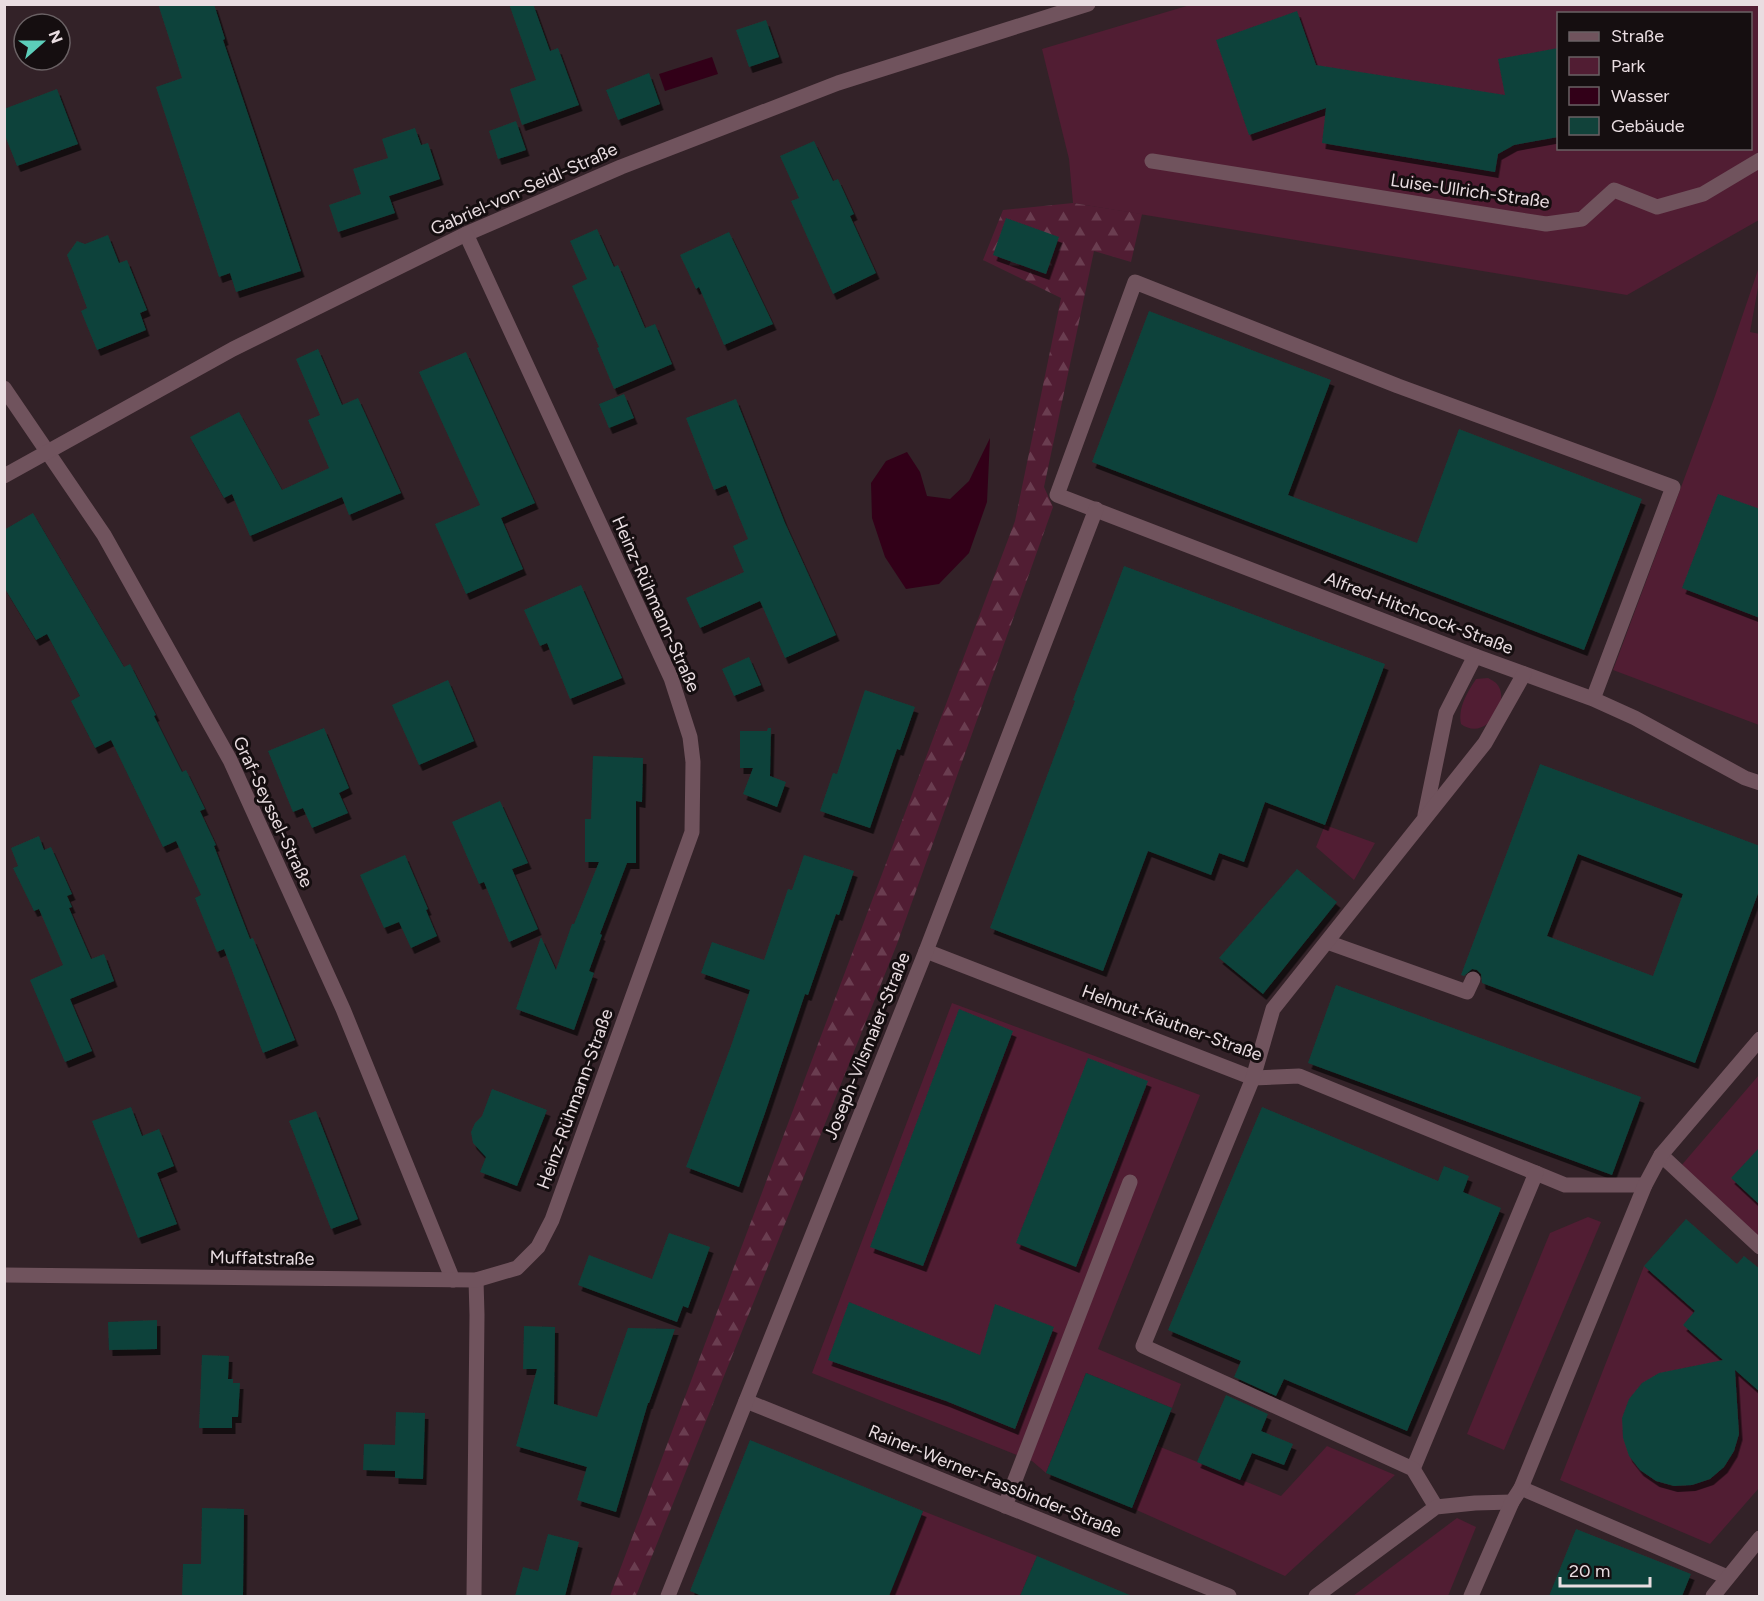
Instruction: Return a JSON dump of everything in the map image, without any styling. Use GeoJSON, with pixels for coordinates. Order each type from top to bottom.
{"type":"FeatureCollection","features":[{"type":"Feature","properties":{"kind":"street","name":"Gabriel-von-Seidl-Straße"},"geometry":{"type":"LineString","coordinates":[[4,476],[233,349],[466,234],[621,167],[838,83],[1088,4]]}},
{"type":"Feature","properties":{"kind":"street","name":"Luise-Ullrich-Straße"},"geometry":{"type":"LineString","coordinates":[[1152,161],[1546,224],[1582,219],[1614,190],[1657,207],[1703,194],[1760,160]]}},
{"type":"Feature","properties":{"kind":"street","name":"Heinz-Rühmann-Straße"},"geometry":{"type":"LineString","coordinates":[[466,234],[671,678],[690,737],[693,762],[692,832],[552,1220],[538,1246],[517,1268]]}},
{"type":"Feature","properties":{"kind":"street","name":"Alfred-Hitchcock-Straße"},"geometry":{"type":"LineString","coordinates":[[1593,699],[1673,487],[1398,386],[1135,282],[1058,495],[1475,656],[1593,699],[1635,718],[1745,778],[1760,783]]}},
{"type":"Feature","properties":{"kind":"street","name":"Graf-Seyssel-Straße"},"geometry":{"type":"LineString","coordinates":[[4,388],[50,452],[104,535],[230,760],[343,1009],[453,1280]]}},
{"type":"Feature","properties":{"kind":"street","name":"Joseph-Vilsmaier-Straße"},"geometry":{"type":"LineString","coordinates":[[668,1596],[926,951],[1096,508]]}},
{"type":"Feature","properties":{"kind":"street"},"geometry":{"type":"LineString","coordinates":[[1425,819],[1446,713],[1475,656]]}},
{"type":"Feature","properties":{"kind":"street"},"geometry":{"type":"LineString","coordinates":[[1436,1507],[1413,1469],[1143,1346],[1253,1078],[1273,1009],[1485,743],[1524,674]]}},
{"type":"Feature","properties":{"kind":"street"},"geometry":{"type":"LineString","coordinates":[[1327,942],[1467,992],[1473,979]]}},
{"type":"Feature","properties":{"kind":"street","name":"Helmut-Käutner-Straße"},"geometry":{"type":"LineString","coordinates":[[926,951],[1253,1078],[1299,1076],[1565,1185],[1645,1185]]}},
{"type":"Feature","properties":{"kind":"street"},"geometry":{"type":"LineString","coordinates":[[1472,1596],[1512,1502],[1521,1488],[1645,1185],[1661,1155],[1760,1039]]}},
{"type":"Feature","properties":{"kind":"street"},"geometry":{"type":"LineString","coordinates":[[1661,1155],[1760,1246]]}},
{"type":"Feature","properties":{"kind":"street"},"geometry":{"type":"LineString","coordinates":[[1413,1469],[1536,1173]]}},
{"type":"Feature","properties":{"kind":"street"},"geometry":{"type":"LineString","coordinates":[[1005,1506],[1130,1182]]}},
{"type":"Feature","properties":{"kind":"street","name":"Muffatstraße"},"geometry":{"type":"LineString","coordinates":[[4,1275],[476,1280],[517,1268]]}},
{"type":"Feature","properties":{"kind":"street"},"geometry":{"type":"LineString","coordinates":[[474,1596],[476,1280]]}},
{"type":"Feature","properties":{"kind":"street","name":"Rainer-Werner-Fassbinder-Straße"},"geometry":{"type":"LineString","coordinates":[[746,1401],[1229,1596]]}},
{"type":"Feature","properties":{"kind":"street"},"geometry":{"type":"LineString","coordinates":[[1521,1488],[1727,1577]]}},
{"type":"Feature","properties":{"kind":"street"},"geometry":{"type":"LineString","coordinates":[[1316,1596],[1436,1507],[1512,1502]]}},
{"type":"Feature","properties":{"kind":"street"},"geometry":{"type":"LineString","coordinates":[[1713,1596],[1760,1538]]}},
{"type":"Feature","properties":{"kind":"green space"},"geometry":{"type":"Polygon","coordinates":[[[1190,5],[1759,5],[1759,220],[1627,295],[1073,203],[1069,159],[1042,49],[1190,5]]]}},
{"type":"Feature","properties":{"kind":"green space"},"geometry":{"type":"Polygon","coordinates":[[[1073,203],[1142,214],[1131,262],[1094,251],[1044,487],[1053,507],[897,944],[636,1596],[610,1596],[1015,521],[1061,298],[983,260],[1003,210],[1073,203]]]}},
{"type":"Feature","properties":{"kind":"green space"},"geometry":{"type":"Polygon","coordinates":[[[1759,267],[1759,282],[1750,332],[1760,334],[1759,725],[1613,670],[1715,396],[1759,267]]]}},
{"type":"Feature","properties":{"kind":"green space"},"geometry":{"type":"Polygon","coordinates":[[[1488,678],[1496,683],[1500,690],[1499,708],[1494,717],[1488,724],[1479,728],[1470,728],[1461,724],[1461,712],[1469,690],[1476,679],[1488,678]]]}},
{"type":"Feature","properties":{"kind":"green space"},"geometry":{"type":"Polygon","coordinates":[[[1325,825],[1375,843],[1354,880],[1316,847],[1325,825]]]}},
{"type":"Feature","properties":{"kind":"green space"},"geometry":{"type":"Polygon","coordinates":[[[952,1003],[1200,1095],[1098,1349],[1181,1384],[1172,1408],[1086,1373],[1046,1473],[1032,1461],[812,1373],[952,1003]]]}},
{"type":"Feature","properties":{"kind":"green space"},"geometry":{"type":"Polygon","coordinates":[[[1759,1075],[1759,1240],[1680,1167],[1759,1075]]]}},
{"type":"Feature","properties":{"kind":"green space"},"geometry":{"type":"Polygon","coordinates":[[[1588,1217],[1601,1222],[1504,1450],[1467,1434],[1550,1233],[1588,1217]]]}},
{"type":"Feature","properties":{"kind":"green space"},"geometry":{"type":"Polygon","coordinates":[[[1644,1266],[1695,1311],[1684,1325],[1759,1392],[1759,1488],[1710,1544],[1560,1480],[1644,1266]]]}},
{"type":"Feature","properties":{"kind":"green space"},"geometry":{"type":"Polygon","coordinates":[[[1158,1446],[1281,1496],[1327,1446],[1395,1475],[1285,1576],[1132,1508],[1158,1446]]]}},
{"type":"Feature","properties":{"kind":"green space"},"geometry":{"type":"Polygon","coordinates":[[[923,1511],[1037,1556],[1020,1596],[889,1596],[923,1511]]]}},
{"type":"Feature","properties":{"kind":"green space"},"geometry":{"type":"Polygon","coordinates":[[[1457,1518],[1476,1527],[1448,1596],[1353,1596],[1457,1518]]]}},
{"type":"Feature","properties":{"kind":"water"},"geometry":{"type":"Polygon","coordinates":[[[712,57],[718,74],[665,91],[659,74],[712,57]]]}},
{"type":"Feature","properties":{"kind":"water"},"geometry":{"type":"Polygon","coordinates":[[[990,438],[987,502],[969,553],[939,584],[906,589],[885,557],[872,518],[871,483],[886,461],[907,452],[920,472],[927,496],[950,499],[969,481],[990,438]]]}},
{"type":"Feature","properties":{"kind":"building"},"geometry":{"type":"Polygon","coordinates":[[[158,4],[214,4],[225,39],[223,40],[301,271],[236,292],[230,273],[219,277],[156,87],[182,78],[158,4]]]}},
{"type":"Feature","properties":{"kind":"building"},"geometry":{"type":"Polygon","coordinates":[[[509,4],[533,4],[550,51],[558,48],[579,105],[522,125],[510,89],[536,80],[509,4]]]}},
{"type":"Feature","properties":{"kind":"building"},"geometry":{"type":"Polygon","coordinates":[[[1297,11],[1316,65],[1505,95],[1498,59],[1557,48],[1557,137],[1514,145],[1498,154],[1495,172],[1322,143],[1326,108],[1249,135],[1216,40],[1297,11]]]}},
{"type":"Feature","properties":{"kind":"building"},"geometry":{"type":"Polygon","coordinates":[[[766,20],[779,57],[749,67],[736,30],[766,20]]]}},
{"type":"Feature","properties":{"kind":"building"},"geometry":{"type":"Polygon","coordinates":[[[649,73],[660,104],[618,120],[606,90],[649,73]]]}},
{"type":"Feature","properties":{"kind":"building"},"geometry":{"type":"Polygon","coordinates":[[[57,89],[78,144],[17,166],[4,133],[4,109],[57,89]]]}},
{"type":"Feature","properties":{"kind":"building"},"geometry":{"type":"Polygon","coordinates":[[[516,121],[526,150],[498,159],[489,131],[516,121]]]}},
{"type":"Feature","properties":{"kind":"building"},"geometry":{"type":"Polygon","coordinates":[[[415,128],[421,145],[428,143],[440,179],[389,196],[395,213],[338,232],[329,205],[361,194],[353,169],[388,158],[382,139],[415,128]]]}},
{"type":"Feature","properties":{"kind":"building"},"geometry":{"type":"Polygon","coordinates":[[[814,141],[833,181],[838,179],[854,214],[850,216],[876,273],[833,294],[791,201],[799,198],[780,156],[814,141]]]}},
{"type":"Feature","properties":{"kind":"building"},"geometry":{"type":"Polygon","coordinates":[[[1006,218],[1059,237],[1046,274],[993,255],[1006,218]]]}},
{"type":"Feature","properties":{"kind":"building"},"geometry":{"type":"Polygon","coordinates":[[[597,229],[614,267],[618,265],[645,328],[655,324],[672,364],[614,389],[597,348],[599,347],[572,286],[587,279],[570,241],[597,229]]]}},
{"type":"Feature","properties":{"kind":"building"},"geometry":{"type":"Polygon","coordinates":[[[729,232],[773,324],[724,345],[699,287],[696,289],[680,255],[729,232]]]}},
{"type":"Feature","properties":{"kind":"building"},"geometry":{"type":"Polygon","coordinates":[[[108,235],[119,263],[127,260],[147,310],[140,313],[146,330],[97,350],[81,311],[87,308],[67,255],[77,241],[85,244],[108,235]]]}},
{"type":"Feature","properties":{"kind":"building"},"geometry":{"type":"Polygon","coordinates":[[[1149,311],[1331,380],[1288,495],[1417,543],[1459,429],[1642,499],[1584,650],[1092,462],[1149,311]]]}},
{"type":"Feature","properties":{"kind":"building"},"geometry":{"type":"Polygon","coordinates":[[[318,349],[342,405],[358,398],[401,493],[349,515],[342,497],[250,536],[232,494],[224,498],[190,437],[239,412],[282,490],[329,468],[308,420],[320,415],[296,359],[318,349]]]}},
{"type":"Feature","properties":{"kind":"building"},"geometry":{"type":"Polygon","coordinates":[[[466,352],[535,503],[501,518],[523,569],[466,594],[435,524],[480,505],[419,372],[466,352]]]}},
{"type":"Feature","properties":{"kind":"building"},"geometry":{"type":"Polygon","coordinates":[[[624,394],[634,418],[609,428],[599,404],[624,394]]]}},
{"type":"Feature","properties":{"kind":"building"},"geometry":{"type":"Polygon","coordinates":[[[736,399],[785,523],[836,635],[785,658],[760,601],[700,628],[686,598],[744,572],[733,546],[748,539],[726,485],[714,490],[686,418],[736,399]]]}},
{"type":"Feature","properties":{"kind":"building"},"geometry":{"type":"Polygon","coordinates":[[[1718,494],[1760,509],[1760,618],[1682,588],[1718,494]]]}},
{"type":"Feature","properties":{"kind":"building"},"geometry":{"type":"Polygon","coordinates":[[[33,513],[124,667],[130,664],[182,772],[186,770],[205,809],[200,811],[216,845],[214,846],[250,939],[253,938],[295,1040],[263,1053],[224,949],[217,952],[195,898],[201,895],[176,841],[163,847],[111,740],[95,748],[71,701],[80,696],[47,634],[36,640],[4,587],[4,530],[33,513]]]}},
{"type":"Feature","properties":{"kind":"building"},"geometry":{"type":"Polygon","coordinates":[[[1124,566],[1385,664],[1325,825],[1265,802],[1244,862],[1219,853],[1211,875],[1148,851],[1103,971],[990,928],[1124,566]]]}},
{"type":"Feature","properties":{"kind":"building"},"geometry":{"type":"Polygon","coordinates":[[[581,585],[622,678],[570,699],[547,643],[540,646],[524,610],[581,585]]]}},
{"type":"Feature","properties":{"kind":"building"},"geometry":{"type":"Polygon","coordinates":[[[749,657],[761,685],[734,696],[722,669],[749,657]]]}},
{"type":"Feature","properties":{"kind":"building"},"geometry":{"type":"Polygon","coordinates":[[[448,680],[474,741],[419,765],[392,705],[448,680]]]}},
{"type":"Feature","properties":{"kind":"building"},"geometry":{"type":"Polygon","coordinates":[[[865,690],[915,707],[900,750],[897,749],[870,828],[820,811],[833,773],[837,774],[865,690]]]}},
{"type":"Feature","properties":{"kind":"building"},"geometry":{"type":"Polygon","coordinates":[[[324,728],[349,788],[339,793],[348,813],[312,828],[303,808],[293,812],[268,751],[324,728]]]}},
{"type":"Feature","properties":{"kind":"building"},"geometry":{"type":"Polygon","coordinates":[[[771,728],[770,776],[786,782],[777,807],[743,794],[753,768],[740,768],[740,731],[767,731],[771,728]]]}},
{"type":"Feature","properties":{"kind":"building"},"geometry":{"type":"Polygon","coordinates":[[[593,756],[643,758],[642,802],[636,801],[636,863],[627,863],[600,934],[602,935],[589,971],[594,973],[574,1030],[516,1009],[541,937],[556,970],[572,924],[574,924],[599,862],[585,862],[585,819],[591,819],[593,756]]]}},
{"type":"Feature","properties":{"kind":"building"},"geometry":{"type":"Polygon","coordinates":[[[1540,764],[1760,846],[1760,888],[1695,1063],[1482,983],[1481,974],[1477,970],[1472,969],[1464,976],[1461,975],[1540,764]],[[1578,854],[1547,936],[1653,976],[1683,894],[1578,854]]]}},
{"type":"Feature","properties":{"kind":"building"},"geometry":{"type":"Polygon","coordinates":[[[500,801],[528,863],[512,869],[538,929],[509,942],[484,882],[479,884],[452,822],[500,801]]]}},
{"type":"Feature","properties":{"kind":"building"},"geometry":{"type":"Polygon","coordinates":[[[39,836],[44,850],[51,847],[72,894],[67,896],[72,907],[69,908],[91,959],[104,954],[114,981],[70,999],[92,1051],[65,1062],[30,980],[63,965],[39,909],[34,911],[13,868],[18,866],[11,848],[39,836]]]}},
{"type":"Feature","properties":{"kind":"building"},"geometry":{"type":"Polygon","coordinates":[[[405,855],[437,936],[411,948],[399,922],[384,928],[360,875],[405,855]]]}},
{"type":"Feature","properties":{"kind":"building"},"geometry":{"type":"Polygon","coordinates":[[[804,855],[854,871],[839,915],[836,914],[808,995],[805,994],[739,1187],[686,1167],[750,990],[701,973],[712,942],[764,960],[788,889],[792,890],[804,855]]]}},
{"type":"Feature","properties":{"kind":"building"},"geometry":{"type":"Polygon","coordinates":[[[1297,869],[1337,902],[1263,994],[1219,958],[1297,869]]]}},
{"type":"Feature","properties":{"kind":"building"},"geometry":{"type":"Polygon","coordinates":[[[1336,985],[1641,1097],[1612,1175],[1308,1063],[1336,985]]]}},
{"type":"Feature","properties":{"kind":"building"},"geometry":{"type":"Polygon","coordinates":[[[959,1009],[1013,1031],[923,1266],[870,1247],[959,1009]]]}},
{"type":"Feature","properties":{"kind":"building"},"geometry":{"type":"Polygon","coordinates":[[[1088,1058],[1148,1081],[1076,1267],[1016,1243],[1088,1058]]]}},
{"type":"Feature","properties":{"kind":"building"},"geometry":{"type":"Polygon","coordinates":[[[492,1089],[547,1110],[517,1186],[480,1172],[486,1157],[473,1143],[471,1132],[475,1123],[482,1116],[492,1089]]]}},
{"type":"Feature","properties":{"kind":"building"},"geometry":{"type":"Polygon","coordinates":[[[131,1107],[142,1136],[159,1129],[174,1166],[157,1173],[177,1224],[138,1238],[92,1121],[131,1107]]]}},
{"type":"Feature","properties":{"kind":"building"},"geometry":{"type":"Polygon","coordinates":[[[1262,1107],[1438,1181],[1444,1166],[1469,1176],[1463,1192],[1501,1208],[1407,1431],[1284,1379],[1276,1396],[1234,1377],[1241,1361],[1168,1330],[1262,1107]]]}},
{"type":"Feature","properties":{"kind":"building"},"geometry":{"type":"Polygon","coordinates":[[[316,1111],[358,1219],[331,1229],[289,1121],[316,1111]]]}},
{"type":"Feature","properties":{"kind":"building"},"geometry":{"type":"Polygon","coordinates":[[[1760,1147],[1760,1205],[1731,1178],[1760,1147]]]}},
{"type":"Feature","properties":{"kind":"building"},"geometry":{"type":"Polygon","coordinates":[[[1686,1219],[1737,1264],[1744,1256],[1760,1269],[1760,1392],[1735,1370],[1739,1434],[1734,1451],[1724,1467],[1710,1479],[1692,1485],[1674,1486],[1656,1481],[1640,1470],[1629,1456],[1623,1438],[1622,1418],[1629,1399],[1642,1383],[1659,1373],[1723,1360],[1683,1325],[1695,1311],[1644,1266],[1686,1219]]]}},
{"type":"Feature","properties":{"kind":"building"},"geometry":{"type":"Polygon","coordinates":[[[669,1233],[710,1247],[688,1308],[683,1306],[677,1322],[578,1285],[589,1255],[652,1279],[669,1233]]]}},
{"type":"Feature","properties":{"kind":"building"},"geometry":{"type":"Polygon","coordinates":[[[849,1302],[980,1355],[995,1304],[1054,1327],[1015,1429],[946,1401],[828,1360],[849,1302]]]}},
{"type":"Feature","properties":{"kind":"building"},"geometry":{"type":"Polygon","coordinates":[[[157,1320],[157,1349],[109,1350],[108,1322],[157,1320]]]}},
{"type":"Feature","properties":{"kind":"building"},"geometry":{"type":"Polygon","coordinates":[[[524,1326],[555,1327],[554,1404],[597,1417],[628,1328],[675,1329],[648,1403],[616,1512],[577,1500],[587,1467],[516,1446],[537,1369],[523,1369],[524,1326]]]}},
{"type":"Feature","properties":{"kind":"building"},"geometry":{"type":"Polygon","coordinates":[[[202,1355],[229,1356],[228,1379],[233,1379],[233,1383],[240,1383],[238,1417],[232,1417],[232,1428],[199,1428],[202,1355]]]}},
{"type":"Feature","properties":{"kind":"building"},"geometry":{"type":"Polygon","coordinates":[[[1086,1373],[1172,1408],[1132,1508],[1046,1473],[1086,1373]]]}},
{"type":"Feature","properties":{"kind":"building"},"geometry":{"type":"Polygon","coordinates":[[[1226,1395],[1268,1414],[1261,1431],[1293,1444],[1284,1465],[1252,1453],[1240,1480],[1197,1462],[1226,1395]]]}},
{"type":"Feature","properties":{"kind":"building"},"geometry":{"type":"Polygon","coordinates":[[[396,1412],[425,1413],[423,1479],[395,1478],[395,1471],[363,1470],[364,1444],[395,1445],[396,1412]]]}},
{"type":"Feature","properties":{"kind":"building"},"geometry":{"type":"Polygon","coordinates":[[[750,1440],[923,1511],[889,1596],[702,1596],[690,1591],[750,1440]]]}},
{"type":"Feature","properties":{"kind":"building"},"geometry":{"type":"Polygon","coordinates":[[[202,1508],[244,1509],[243,1596],[182,1596],[183,1564],[201,1564],[202,1508]]]}},
{"type":"Feature","properties":{"kind":"building"},"geometry":{"type":"Polygon","coordinates":[[[1576,1529],[1691,1574],[1682,1596],[1549,1596],[1576,1529]]]}},
{"type":"Feature","properties":{"kind":"building"},"geometry":{"type":"Polygon","coordinates":[[[548,1534],[579,1542],[565,1596],[515,1596],[523,1567],[538,1571],[548,1534]]]}},
{"type":"Feature","properties":{"kind":"building"},"geometry":{"type":"Polygon","coordinates":[[[1037,1556],[1132,1596],[1020,1596],[1037,1556]]]}}]}
